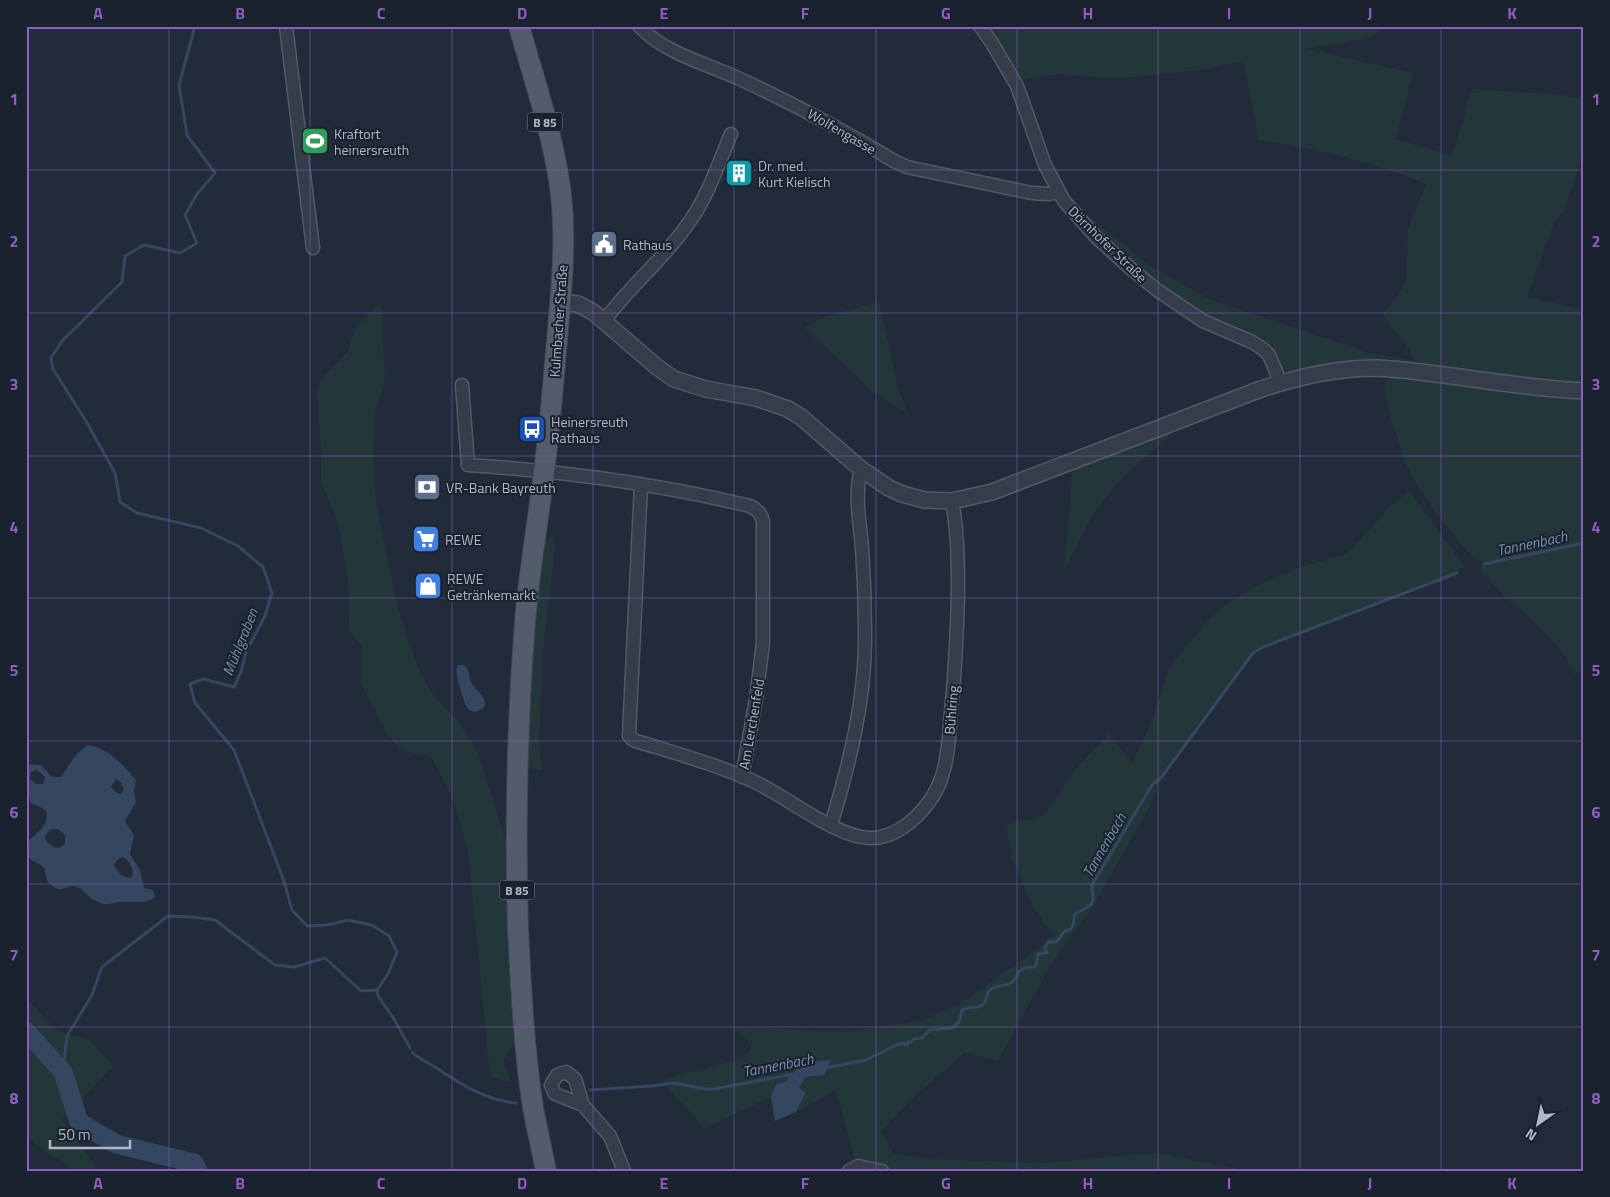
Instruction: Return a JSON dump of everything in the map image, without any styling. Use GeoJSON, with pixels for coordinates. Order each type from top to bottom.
{"type":"FeatureCollection","features":[{"type":"Feature","properties":{"kind":"main road","name":"Kulmbacher Straße"},"geometry":{"type":"LineString","coordinates":[[519,26],[553,152],[561,193],[563,219],[560,302],[544,470],[525,620],[517,742],[517,892],[525,1038],[534,1110],[546,1171]]}},
{"type":"Feature","properties":{"kind":"street"},"geometry":{"type":"LineString","coordinates":[[286,26],[313,248]]}},
{"type":"Feature","properties":{"kind":"street","name":"Wolfengasse"},"geometry":{"type":"LineString","coordinates":[[639,26],[661,44],[808,111],[900,164],[1032,193],[1049,194],[1058,192]]}},
{"type":"Feature","properties":{"kind":"street","name":"Dörnhofer Straße"},"geometry":{"type":"LineString","coordinates":[[980,26],[1017,86],[1045,165],[1064,201],[1096,237],[1157,290],[1203,321],[1252,342],[1263,349],[1269,355],[1279,383]]}},
{"type":"Feature","properties":{"kind":"street"},"geometry":{"type":"LineString","coordinates":[[604,321],[662,256],[692,218],[711,181],[731,134]]}},
{"type":"Feature","properties":{"kind":"street"},"geometry":{"type":"LineString","coordinates":[[560,302],[578,304],[593,312],[657,367],[674,379],[706,389],[756,398],[788,409],[801,417],[861,469],[889,488],[902,494],[925,500],[952,501],[992,492],[1279,383],[1332,371],[1377,368],[1414,371],[1554,390],[1584,392]]}},
{"type":"Feature","properties":{"kind":"street","name":"Am Lerchenfeld"},"geometry":{"type":"LineString","coordinates":[[462,385],[468,465],[544,470],[640,484],[750,506],[761,514],[763,521],[763,643],[756,699],[742,777],[633,740],[629,736],[640,484]]}},
{"type":"Feature","properties":{"kind":"street"},"geometry":{"type":"LineString","coordinates":[[831,826],[850,758],[860,709],[865,634],[864,571],[858,486],[861,469]]}},
{"type":"Feature","properties":{"kind":"street","name":"Bühlring"},"geometry":{"type":"LineString","coordinates":[[742,777],[772,791],[831,826],[862,837],[878,838],[890,835],[919,814],[936,789],[942,776],[949,738],[957,621],[958,549],[952,501]]}},
{"type":"Feature","properties":{"kind":"street"},"geometry":{"type":"LineString","coordinates":[[583,1106],[610,1136],[624,1171]]}},
{"type":"Feature","properties":{"kind":"street"},"geometry":{"type":"LineString","coordinates":[[849,1171],[858,1166],[882,1171]]}},
{"type":"Feature","properties":{"kind":"green space"},"geometry":{"type":"Polygon","coordinates":[[[985,26],[1385,26],[1371,36],[1349,42],[1307,49],[1413,73],[1396,139],[1452,156],[1472,89],[1563,95],[1584,99],[1584,150],[1563,213],[1555,221],[1527,297],[1584,310],[1584,388],[1414,368],[1298,375],[1286,371],[1277,363],[1162,290],[1124,256],[1068,199],[1071,198],[1099,225],[1152,267],[1211,300],[1366,352],[1414,361],[1409,348],[1391,327],[1383,314],[1406,283],[1408,228],[1426,184],[1385,169],[1343,157],[1301,147],[1258,140],[1243,61],[1204,69],[1127,78],[1060,74],[1024,79],[1012,69],[985,26]]]}},
{"type":"Feature","properties":{"kind":"green space"},"geometry":{"type":"Polygon","coordinates":[[[879,301],[899,391],[909,415],[872,391],[804,327],[823,318],[879,301]]]}},
{"type":"Feature","properties":{"kind":"green space"},"geometry":{"type":"Polygon","coordinates":[[[381,302],[385,382],[375,412],[373,455],[376,503],[396,599],[408,640],[420,671],[433,695],[458,721],[478,753],[508,848],[518,1035],[504,1061],[511,1082],[490,1077],[468,851],[453,799],[432,758],[400,749],[387,734],[361,683],[362,646],[349,630],[348,580],[338,522],[321,482],[317,395],[321,379],[347,353],[357,325],[381,302]]]}},
{"type":"Feature","properties":{"kind":"green space"},"geometry":{"type":"Polygon","coordinates":[[[1409,377],[1584,400],[1584,670],[1574,674],[1564,654],[1537,624],[1503,595],[1479,569],[1485,565],[1483,562],[1472,557],[1435,512],[1418,487],[1405,463],[1388,408],[1384,384],[1391,378],[1409,377]]]}},
{"type":"Feature","properties":{"kind":"green space"},"geometry":{"type":"Polygon","coordinates":[[[1184,424],[1137,464],[1105,498],[1087,526],[1064,573],[1073,467],[1184,424]]]}},
{"type":"Feature","properties":{"kind":"green space"},"geometry":{"type":"Polygon","coordinates":[[[1409,490],[1464,566],[1457,573],[1263,647],[1253,653],[1161,778],[1149,808],[1094,905],[1051,964],[998,1061],[965,1052],[914,1097],[881,1132],[894,1154],[926,1159],[1040,1163],[1158,1153],[1248,1171],[1162,1171],[1154,1169],[1141,1171],[858,1171],[836,1090],[796,1112],[806,1092],[799,1088],[806,1077],[801,1063],[786,1081],[776,1084],[771,1097],[705,1128],[660,1080],[734,1061],[748,1054],[751,1047],[748,1041],[731,1027],[848,1032],[920,1021],[957,1006],[1039,948],[1053,935],[1033,907],[1013,861],[1006,825],[1043,816],[1078,766],[1109,734],[1132,763],[1152,721],[1170,666],[1210,618],[1229,602],[1255,587],[1295,569],[1348,553],[1387,510],[1409,490]]]}},
{"type":"Feature","properties":{"kind":"green space"},"geometry":{"type":"Polygon","coordinates":[[[554,535],[555,549],[543,651],[539,747],[542,770],[526,768],[526,694],[544,544],[554,535]]]}},
{"type":"Feature","properties":{"kind":"green space"},"geometry":{"type":"Polygon","coordinates":[[[26,997],[57,1031],[90,1040],[113,1067],[62,1119],[99,1171],[76,1171],[34,1143],[26,1131],[26,997]]]}},
{"type":"Feature","properties":{"kind":"water"},"geometry":{"type":"Polygon","coordinates":[[[458,665],[466,667],[472,684],[484,698],[485,706],[475,712],[469,710],[466,706],[456,670],[458,665]]]}},
{"type":"Feature","properties":{"kind":"water"},"geometry":{"type":"Polygon","coordinates":[[[87,745],[94,746],[108,753],[126,768],[136,780],[134,792],[136,802],[125,821],[134,835],[130,854],[140,870],[144,888],[153,890],[155,897],[150,900],[103,904],[92,899],[82,889],[74,886],[61,889],[55,888],[48,882],[43,867],[32,861],[29,857],[28,842],[45,824],[47,818],[46,810],[31,803],[28,794],[26,773],[30,764],[41,765],[52,777],[61,777],[76,755],[87,745]],[[36,770],[31,772],[30,779],[36,784],[43,784],[45,778],[41,773],[36,770]],[[116,779],[111,787],[115,792],[121,794],[124,789],[121,782],[116,779]],[[52,829],[45,837],[47,842],[55,848],[65,844],[65,835],[58,829],[52,829]],[[122,857],[114,865],[119,873],[129,878],[132,877],[132,868],[127,860],[122,857]]]}},
{"type":"Feature","properties":{"kind":"water"},"geometry":{"type":"Polygon","coordinates":[[[831,1060],[824,1075],[806,1077],[799,1088],[806,1092],[796,1112],[775,1121],[771,1097],[776,1084],[786,1081],[801,1063],[831,1060]]]}},
{"type":"Feature","properties":{"kind":"waterway","name":"Mühlgraben"},"geometry":{"type":"LineString","coordinates":[[195,26],[179,85],[187,135],[215,173],[197,194],[185,215],[197,243],[180,253],[144,245],[125,256],[122,282],[62,341],[51,358],[53,369],[86,421],[115,473],[120,502],[137,513],[201,528],[238,546],[263,567],[272,593],[265,616],[246,652],[241,672],[234,687],[203,679],[190,684],[195,703],[234,750],[284,881],[292,910],[307,926],[327,925],[348,920],[372,925],[389,936],[397,952],[388,974],[377,990]]}},
{"type":"Feature","properties":{"kind":"waterway","name":"Tannenbach"},"geometry":{"type":"LineString","coordinates":[[1484,564],[1584,543]]}},
{"type":"Feature","properties":{"kind":"waterway","name":"Tannenbach"},"geometry":{"type":"LineString","coordinates":[[825,1068],[866,1060],[901,1043],[907,1045],[908,1042],[914,1039],[922,1038],[930,1030],[952,1028],[959,1022],[962,1010],[983,1005],[990,990],[1011,983],[1023,969],[1036,966],[1038,954],[1047,953],[1045,948],[1048,942],[1056,942],[1065,931],[1071,929],[1075,914],[1091,905],[1093,899],[1092,885],[1152,785],[1161,778],[1253,653],[1263,647],[1457,573]]}},
{"type":"Feature","properties":{"kind":"waterway","name":"Mühlgraben"},"geometry":{"type":"LineString","coordinates":[[63,1072],[67,1036],[92,995],[102,967],[168,916],[215,920],[275,965],[294,967],[325,958],[361,991],[377,990]]}},
{"type":"Feature","properties":{"kind":"waterway","name":"Tannenbach"},"geometry":{"type":"LineString","coordinates":[[377,990],[378,996],[394,1019],[410,1048]]}},
{"type":"Feature","properties":{"kind":"waterway"},"geometry":{"type":"LineString","coordinates":[[26,1031],[63,1072],[79,1122],[116,1144],[194,1163],[198,1171]]}},
{"type":"Feature","properties":{"kind":"waterway","name":"Tannenbach"},"geometry":{"type":"LineString","coordinates":[[412,1052],[420,1059],[483,1095],[516,1103]]}},
{"type":"Feature","properties":{"kind":"waterway","name":"Tannenbach"},"geometry":{"type":"LineString","coordinates":[[590,1090],[674,1083],[714,1089],[794,1074]]}},
{"type":"Feature","properties":{"kind":"place","name":"Kraftort heinersreuth"},"geometry":{"type":"Point","coordinates":[315,141]}},
{"type":"Feature","properties":{"kind":"place","name":"Dr. med. Kurt Kielisch"},"geometry":{"type":"Point","coordinates":[739,173]}},
{"type":"Feature","properties":{"kind":"place","name":"Rathaus"},"geometry":{"type":"Point","coordinates":[604,244]}},
{"type":"Feature","properties":{"kind":"place","name":"Heinersreuth Rathaus"},"geometry":{"type":"Point","coordinates":[532,429]}},
{"type":"Feature","properties":{"kind":"place","name":"VR-Bank Bayreuth"},"geometry":{"type":"Point","coordinates":[427,487]}},
{"type":"Feature","properties":{"kind":"place","name":"REWE"},"geometry":{"type":"Point","coordinates":[426,539]}},
{"type":"Feature","properties":{"kind":"place","name":"REWE Getränkemarkt"},"geometry":{"type":"Point","coordinates":[428,586]}}]}
